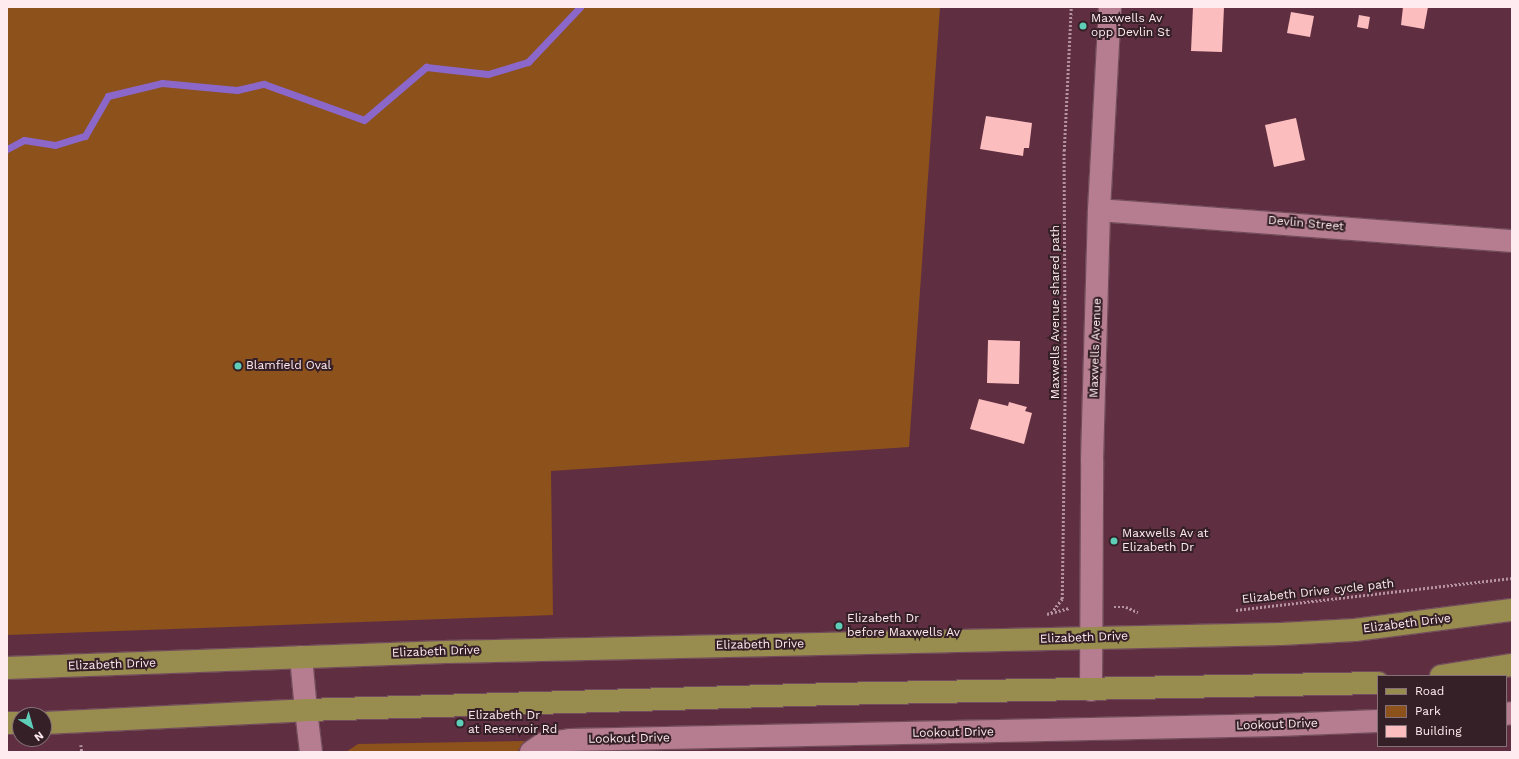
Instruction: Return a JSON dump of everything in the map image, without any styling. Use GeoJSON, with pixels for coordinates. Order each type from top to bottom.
{"type":"FeatureCollection","features":[{"type":"Feature","properties":{"kind":"main road","name":"Elizabeth Drive"},"geometry":{"type":"LineString","coordinates":[[7,668],[301,657],[1091,638],[1355,630],[1512,610]]}},
{"type":"Feature","properties":{"kind":"main road"},"geometry":{"type":"LineString","coordinates":[[1447,675],[1512,665]]}},
{"type":"Feature","properties":{"kind":"main road"},"geometry":{"type":"LineString","coordinates":[[52,723],[306,710],[1377,683]]}},
{"type":"Feature","properties":{"kind":"street","name":"Maxwells Avenue"},"geometry":{"type":"LineString","coordinates":[[1091,690],[1100,210],[1110,7]]}},
{"type":"Feature","properties":{"kind":"street","name":"Devlin Street"},"geometry":{"type":"LineString","coordinates":[[1100,210],[1512,241]]}},
{"type":"Feature","properties":{"kind":"street"},"geometry":{"type":"LineString","coordinates":[[301,657],[311,752]]}},
{"type":"Feature","properties":{"kind":"street","name":"Lookout Drive"},"geometry":{"type":"LineString","coordinates":[[531,752],[543,744],[570,740],[1254,726],[1377,721]]}},
{"type":"Feature","properties":{"kind":"path","name":"Maxwells Avenue shared path"},"geometry":{"type":"LineString","coordinates":[[1051,613],[1062,599],[1065,380],[1064,150],[1071,7]]}},
{"type":"Feature","properties":{"kind":"path","name":"Elizabeth Drive cycle path"},"geometry":{"type":"LineString","coordinates":[[1234,610],[1512,578]]}},
{"type":"Feature","properties":{"kind":"path"},"geometry":{"type":"LineString","coordinates":[[1126,607],[1142,614]]}},
{"type":"Feature","properties":{"kind":"path"},"geometry":{"type":"LineString","coordinates":[[81,744],[82,752]]}},
{"type":"Feature","properties":{"kind":"green space"},"geometry":{"type":"Polygon","coordinates":[[[7,7],[940,7],[909,447],[551,471],[553,615],[7,635],[7,7]]]}},
{"type":"Feature","properties":{"kind":"green space"},"geometry":{"type":"Polygon","coordinates":[[[525,741],[517,752],[346,752],[358,744],[525,741]]]}},
{"type":"Feature","properties":{"kind":"building"},"geometry":{"type":"Polygon","coordinates":[[[1193,7],[1224,7],[1222,52],[1191,51],[1193,7]]]}},
{"type":"Feature","properties":{"kind":"building"},"geometry":{"type":"Polygon","coordinates":[[[1403,7],[1428,7],[1424,29],[1401,25],[1403,7]]]}},
{"type":"Feature","properties":{"kind":"building"},"geometry":{"type":"Polygon","coordinates":[[[1291,12],[1314,16],[1310,37],[1287,33],[1291,12]]]}},
{"type":"Feature","properties":{"kind":"building"},"geometry":{"type":"Polygon","coordinates":[[[1359,15],[1370,17],[1368,29],[1357,27],[1359,15]]]}},
{"type":"Feature","properties":{"kind":"building"},"geometry":{"type":"Polygon","coordinates":[[[986,116],[1032,123],[1029,148],[1024,148],[1023,156],[980,149],[986,116]]]}},
{"type":"Feature","properties":{"kind":"building"},"geometry":{"type":"Polygon","coordinates":[[[1296,118],[1305,160],[1274,167],[1265,125],[1296,118]]]}},
{"type":"Feature","properties":{"kind":"building"},"geometry":{"type":"Polygon","coordinates":[[[988,340],[1020,341],[1019,384],[987,383],[988,340]]]}},
{"type":"Feature","properties":{"kind":"building"},"geometry":{"type":"Polygon","coordinates":[[[979,399],[1008,406],[1009,402],[1027,407],[1025,411],[1032,413],[1024,444],[970,429],[979,399]]]}},
{"type":"Feature","properties":{"kind":"waterway"},"geometry":{"type":"LineString","coordinates":[[7,149],[24,140],[55,145],[85,136],[108,96],[162,83],[237,90],[264,84],[364,120],[426,67],[488,74],[528,62],[580,7]]}},
{"type":"Feature","properties":{"kind":"place","name":"Maxwells Av opp Devlin St"},"geometry":{"type":"Point","coordinates":[1083,26]}},
{"type":"Feature","properties":{"kind":"place","name":"Blamfield Oval"},"geometry":{"type":"Point","coordinates":[238,366]}},
{"type":"Feature","properties":{"kind":"place","name":"Maxwells Av at Elizabeth Dr"},"geometry":{"type":"Point","coordinates":[1114,541]}},
{"type":"Feature","properties":{"kind":"place","name":"Elizabeth Dr before Maxwells Av"},"geometry":{"type":"Point","coordinates":[839,626]}},
{"type":"Feature","properties":{"kind":"place","name":"Elizabeth Dr at Reservoir Rd"},"geometry":{"type":"Point","coordinates":[460,723]}}]}
